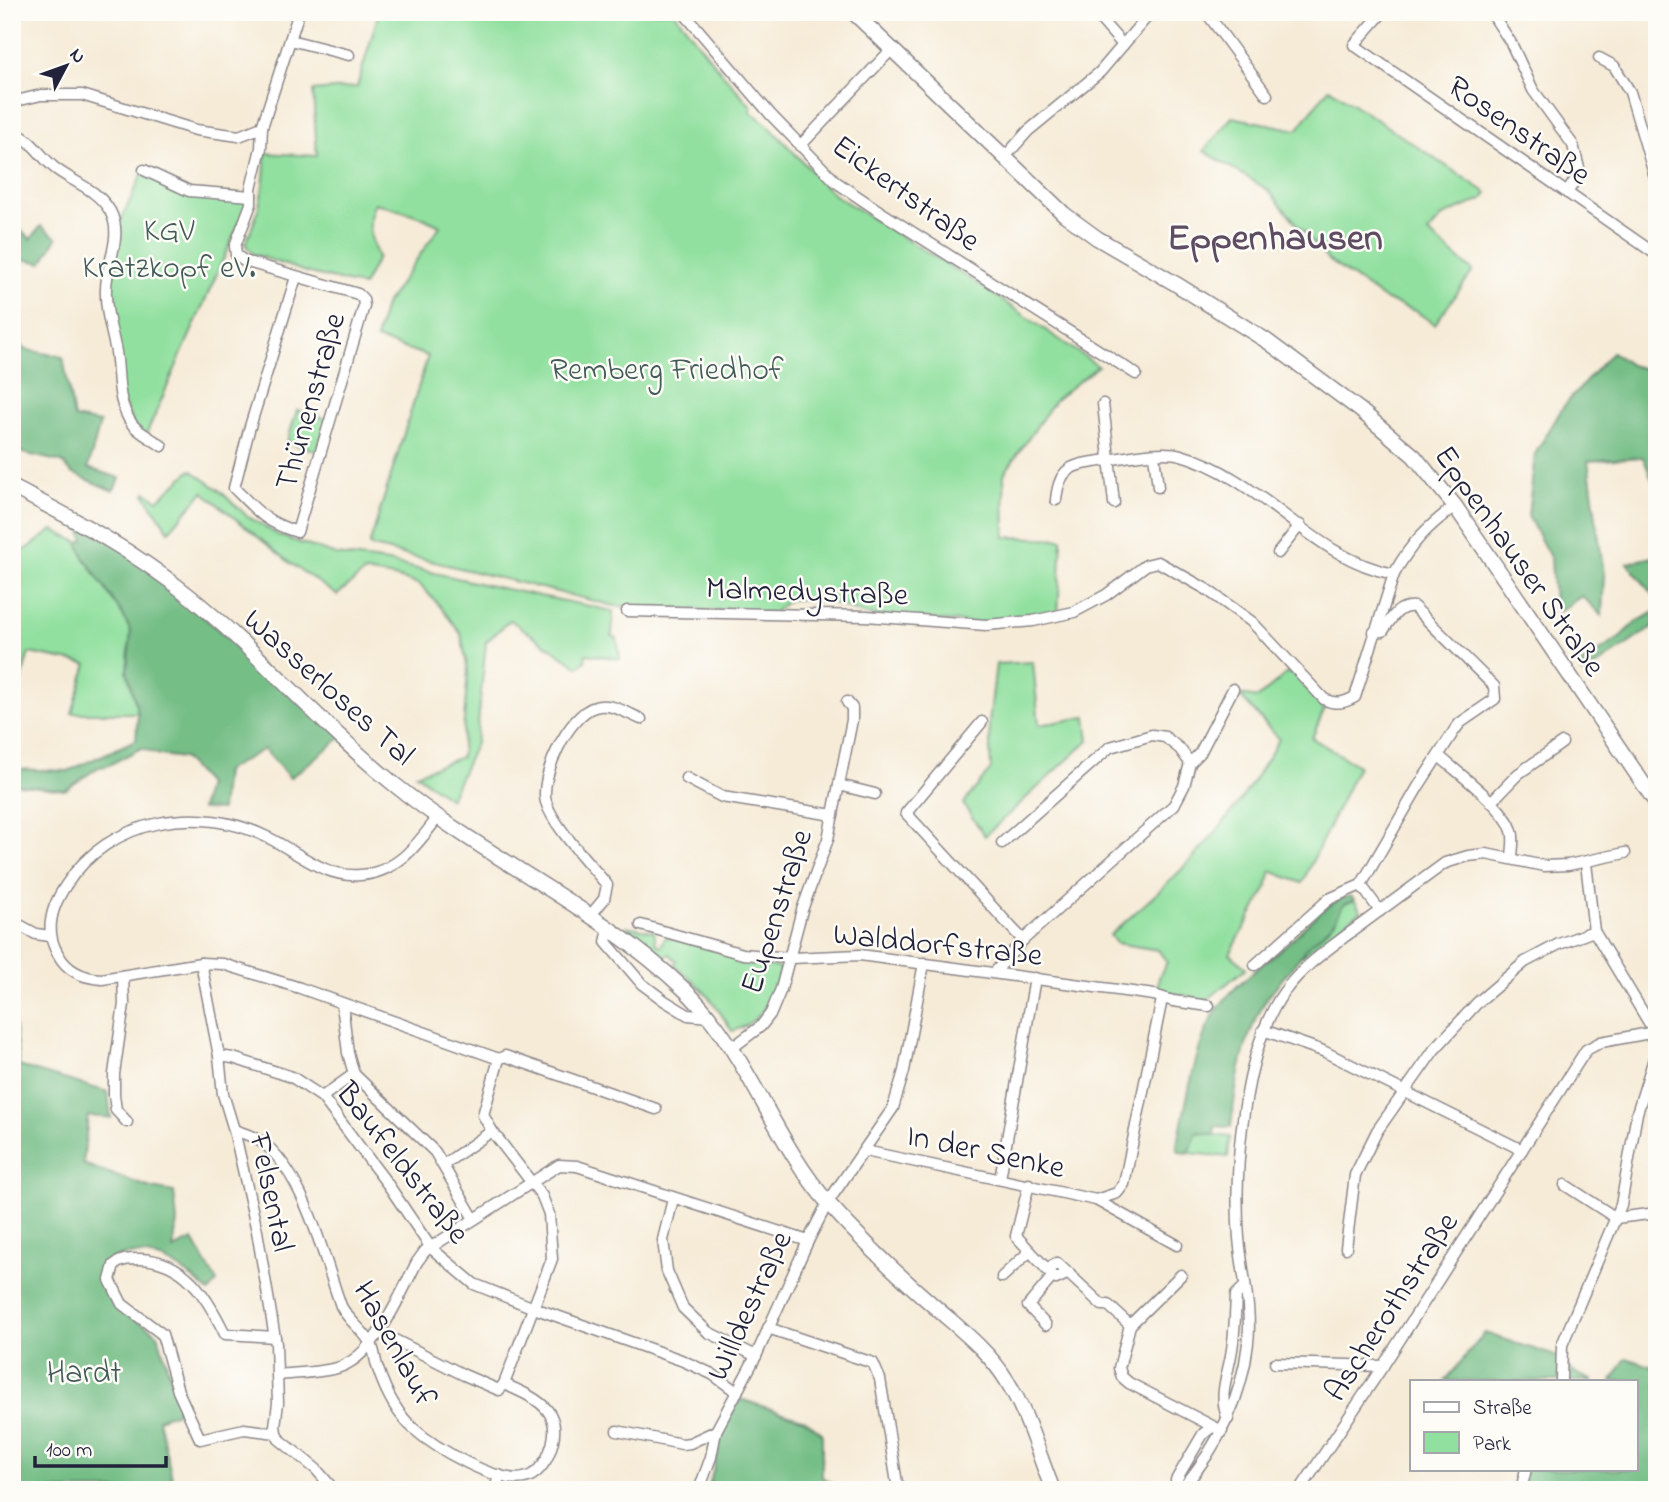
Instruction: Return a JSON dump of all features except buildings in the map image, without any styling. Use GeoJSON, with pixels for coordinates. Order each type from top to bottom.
{"type":"FeatureCollection","features":[{"type":"Feature","properties":{"kind":"main road","name":"Eppenhauser Straße"},"geometry":{"type":"LineString","coordinates":[[853,12],[1051,203],[1097,238],[1245,327],[1360,410],[1414,456],[1455,506],[1657,804]]}},
{"type":"Feature","properties":{"kind":"main road","name":"Wasserloses Tal"},"geometry":{"type":"LineString","coordinates":[[12,487],[123,547],[191,597],[393,783],[497,858],[609,929],[685,991],[732,1048],[788,1144],[828,1202],[883,1260],[988,1355],[1006,1379],[1018,1400],[1053,1490]]}},
{"type":"Feature","properties":{"kind":"street","name":"Thünenstraße"},"geometry":{"type":"LineString","coordinates":[[296,277],[234,488],[264,518],[297,532],[364,306],[363,299],[358,294],[244,261],[236,255],[235,246],[251,204],[262,127],[299,12]]}},
{"type":"Feature","properties":{"kind":"street"},"geometry":{"type":"LineString","coordinates":[[1094,12],[1123,45]]}},
{"type":"Feature","properties":{"kind":"street"},"geometry":{"type":"LineString","coordinates":[[1003,158],[1028,131],[1100,72],[1151,12]]}},
{"type":"Feature","properties":{"kind":"street"},"geometry":{"type":"LineString","coordinates":[[1206,12],[1267,95]]}},
{"type":"Feature","properties":{"kind":"street","name":"Rosenstraße"},"geometry":{"type":"LineString","coordinates":[[1383,12],[1354,45],[1656,253]]}},
{"type":"Feature","properties":{"kind":"street"},"geometry":{"type":"LineString","coordinates":[[1491,12],[1505,33],[1533,90],[1573,145],[1580,172],[1566,193]]}},
{"type":"Feature","properties":{"kind":"street","name":"Eickertstraße"},"geometry":{"type":"LineString","coordinates":[[686,13],[717,54],[836,182],[1136,374]]}},
{"type":"Feature","properties":{"kind":"street"},"geometry":{"type":"LineString","coordinates":[[290,40],[349,55]]}},
{"type":"Feature","properties":{"kind":"street"},"geometry":{"type":"LineString","coordinates":[[800,146],[892,49]]}},
{"type":"Feature","properties":{"kind":"street"},"geometry":{"type":"LineString","coordinates":[[1599,58],[1614,66],[1630,92],[1657,184]]}},
{"type":"Feature","properties":{"kind":"street"},"geometry":{"type":"LineString","coordinates":[[12,102],[41,95],[82,96],[196,130],[239,136],[262,127]]}},
{"type":"Feature","properties":{"kind":"street"},"geometry":{"type":"LineString","coordinates":[[12,132],[29,141],[46,161],[99,196],[111,213],[116,231],[106,289],[107,312],[116,355],[119,394],[124,411],[134,426],[162,446]]}},
{"type":"Feature","properties":{"kind":"street"},"geometry":{"type":"LineString","coordinates":[[29,141],[43,139]]}},
{"type":"Feature","properties":{"kind":"street"},"geometry":{"type":"LineString","coordinates":[[144,170],[188,191],[251,196]]}},
{"type":"Feature","properties":{"kind":"street"},"geometry":{"type":"LineString","coordinates":[[1103,404],[1114,503]]}},
{"type":"Feature","properties":{"kind":"street"},"geometry":{"type":"LineString","coordinates":[[1056,500],[1057,486],[1064,471],[1077,464],[1154,455],[1181,455],[1209,466],[1261,496],[1338,554],[1373,570],[1394,574]]}},
{"type":"Feature","properties":{"kind":"street"},"geometry":{"type":"LineString","coordinates":[[1154,455],[1158,487]]}},
{"type":"Feature","properties":{"kind":"street"},"geometry":{"type":"LineString","coordinates":[[1255,965],[1329,899],[1362,886],[1418,788],[1460,723],[1495,699],[1493,686],[1414,607],[1406,606],[1398,610],[1383,631],[1374,632],[1394,574],[1414,542],[1455,506]]}},
{"type":"Feature","properties":{"kind":"street"},"geometry":{"type":"LineString","coordinates":[[1278,553],[1300,525]]}},
{"type":"Feature","properties":{"kind":"street","name":"Malmedystraße"},"geometry":{"type":"LineString","coordinates":[[627,611],[866,616],[986,625],[1034,621],[1074,612],[1107,595],[1146,565],[1162,562],[1252,622],[1324,699],[1331,703],[1346,702],[1354,697],[1374,632]]}},
{"type":"Feature","properties":{"kind":"street"},"geometry":{"type":"LineString","coordinates":[[995,972],[1023,940],[1174,805],[1184,786],[1189,763],[1200,753],[1233,689]]}},
{"type":"Feature","properties":{"kind":"street","name":"Eupenstraße"},"geometry":{"type":"LineString","coordinates":[[732,1048],[761,1026],[771,1013],[782,989],[802,910],[828,839],[852,720],[852,708],[847,702]]}},
{"type":"Feature","properties":{"kind":"street"},"geometry":{"type":"LineString","coordinates":[[590,916],[604,899],[607,885],[548,809],[544,786],[569,729],[585,711],[607,706],[641,719]]}},
{"type":"Feature","properties":{"kind":"street"},"geometry":{"type":"LineString","coordinates":[[982,722],[906,813],[1023,940]]}},
{"type":"Feature","properties":{"kind":"street"},"geometry":{"type":"LineString","coordinates":[[1002,843],[1110,747],[1152,735],[1165,737],[1180,749],[1189,763]]}},
{"type":"Feature","properties":{"kind":"street"},"geometry":{"type":"LineString","coordinates":[[1491,802],[1518,774],[1562,743]]}},
{"type":"Feature","properties":{"kind":"street"},"geometry":{"type":"LineString","coordinates":[[1439,756],[1491,802],[1508,822],[1513,833],[1512,858]]}},
{"type":"Feature","properties":{"kind":"street","name":"Eupenstraße"},"geometry":{"type":"LineString","coordinates":[[686,778],[722,797],[833,816]]}},
{"type":"Feature","properties":{"kind":"street"},"geometry":{"type":"LineString","coordinates":[[839,785],[875,794]]}},
{"type":"Feature","properties":{"kind":"street"},"geometry":{"type":"LineString","coordinates":[[438,817],[415,849],[401,860],[366,875],[329,871],[270,838],[222,822],[180,819],[150,825],[104,845],[77,869],[53,908],[50,936],[62,960],[87,978],[102,979],[201,963],[223,964],[499,1059],[505,1056],[656,1109]]}},
{"type":"Feature","properties":{"kind":"street"},"geometry":{"type":"LineString","coordinates":[[1179,1490],[1175,1480],[1203,1434],[1217,1429],[1228,1419],[1223,1407],[1222,1392],[1231,1354],[1236,1294],[1245,1286],[1238,1236],[1240,1151],[1245,1103],[1263,1030],[1285,991],[1323,953],[1445,863],[1486,854],[1544,866],[1586,863],[1625,853]]}},
{"type":"Feature","properties":{"kind":"street"},"geometry":{"type":"LineString","coordinates":[[1586,863],[1594,932],[1656,1032]]}},
{"type":"Feature","properties":{"kind":"street"},"geometry":{"type":"LineString","coordinates":[[1362,886],[1380,911]]}},
{"type":"Feature","properties":{"kind":"street"},"geometry":{"type":"LineString","coordinates":[[12,921],[36,934],[50,936]]}},
{"type":"Feature","properties":{"kind":"street","name":"Walddorfstraße"},"geometry":{"type":"LineString","coordinates":[[641,925],[743,954],[791,958],[860,955],[1154,995],[1162,999],[1209,1006]]}},
{"type":"Feature","properties":{"kind":"street"},"geometry":{"type":"LineString","coordinates":[[609,929],[606,942],[642,984],[688,1015],[709,1017]]}},
{"type":"Feature","properties":{"kind":"street"},"geometry":{"type":"LineString","coordinates":[[660,943],[663,931]]}},
{"type":"Feature","properties":{"kind":"street"},"geometry":{"type":"LineString","coordinates":[[1346,1248],[1355,1175],[1377,1130],[1434,1050],[1478,1002],[1525,962],[1559,944],[1594,932]]}},
{"type":"Feature","properties":{"kind":"street","name":"Felsental"},"geometry":{"type":"LineString","coordinates":[[201,963],[219,1056],[223,1094],[257,1231],[275,1337],[278,1375],[276,1433]]}},
{"type":"Feature","properties":{"kind":"street","name":"Willdestraße"},"geometry":{"type":"LineString","coordinates":[[699,1490],[711,1457],[716,1431],[756,1356],[808,1241],[828,1202],[892,1108],[904,1072],[924,963]]}},
{"type":"Feature","properties":{"kind":"street"},"geometry":{"type":"LineString","coordinates":[[123,976],[124,1004],[114,1074],[114,1095],[116,1110],[127,1122]]}},
{"type":"Feature","properties":{"kind":"street"},"geometry":{"type":"LineString","coordinates":[[1000,1180],[1035,978]]}},
{"type":"Feature","properties":{"kind":"street","name":"In der Senke"},"geometry":{"type":"LineString","coordinates":[[1096,1200],[1118,1193],[1124,1184],[1162,999]]}},
{"type":"Feature","properties":{"kind":"street"},"geometry":{"type":"LineString","coordinates":[[342,1004],[348,1053],[354,1074],[435,1153],[474,1219]]}},
{"type":"Feature","properties":{"kind":"street"},"geometry":{"type":"LineString","coordinates":[[1263,1030],[1323,1051],[1522,1150]]}},
{"type":"Feature","properties":{"kind":"street","name":"Ascherothstraße"},"geometry":{"type":"LineString","coordinates":[[1300,1490],[1383,1366],[1586,1049],[1601,1042],[1656,1032]]}},
{"type":"Feature","properties":{"kind":"street"},"geometry":{"type":"LineString","coordinates":[[1561,1380],[1562,1345],[1621,1205],[1637,1113],[1657,1049]]}},
{"type":"Feature","properties":{"kind":"street","name":"Baufeldstraße"},"geometry":{"type":"LineString","coordinates":[[219,1056],[292,1077],[322,1097],[389,1186],[431,1248],[474,1284],[681,1360],[712,1374],[737,1392]]}},
{"type":"Feature","properties":{"kind":"street"},"geometry":{"type":"LineString","coordinates":[[499,1059],[483,1115],[492,1131],[542,1196],[550,1214],[552,1259],[504,1384]]}},
{"type":"Feature","properties":{"kind":"street"},"geometry":{"type":"LineString","coordinates":[[322,1097],[354,1074]]}},
{"type":"Feature","properties":{"kind":"street","name":"Hasenlauf"},"geometry":{"type":"LineString","coordinates":[[234,1130],[256,1138],[279,1159],[300,1194],[346,1316],[365,1333],[371,1343],[379,1372],[393,1403],[412,1427],[439,1449],[499,1475],[523,1479],[538,1471],[555,1439],[555,1425],[543,1405],[535,1398],[504,1384],[499,1391],[379,1332]]}},
{"type":"Feature","properties":{"kind":"street"},"geometry":{"type":"LineString","coordinates":[[443,1165],[492,1131]]}},
{"type":"Feature","properties":{"kind":"street","name":"In der Senke"},"geometry":{"type":"LineString","coordinates":[[865,1151],[1096,1200],[1177,1245]]}},
{"type":"Feature","properties":{"kind":"street"},"geometry":{"type":"LineString","coordinates":[[278,1375],[342,1366],[352,1360],[379,1332],[417,1262],[431,1248],[559,1165],[566,1164],[808,1241]]}},
{"type":"Feature","properties":{"kind":"street"},"geometry":{"type":"LineString","coordinates":[[1029,1184],[1016,1236],[1050,1273]]}},
{"type":"Feature","properties":{"kind":"street"},"geometry":{"type":"LineString","coordinates":[[1565,1185],[1616,1219],[1657,1213]]}},
{"type":"Feature","properties":{"kind":"street"},"geometry":{"type":"LineString","coordinates":[[673,1199],[663,1240],[667,1271],[683,1308],[708,1332],[756,1356]]}},
{"type":"Feature","properties":{"kind":"street"},"geometry":{"type":"LineString","coordinates":[[1002,1278],[1029,1252]]}},
{"type":"Feature","properties":{"kind":"street"},"geometry":{"type":"LineString","coordinates":[[275,1337],[225,1334],[211,1303],[200,1288],[171,1267],[153,1259],[125,1259],[114,1265],[110,1280],[122,1304],[162,1334],[178,1391],[200,1439],[244,1429],[276,1433],[279,1439],[324,1476],[334,1490]]}},
{"type":"Feature","properties":{"kind":"street"},"geometry":{"type":"LineString","coordinates":[[1046,1325],[1028,1306],[1057,1263],[1102,1305],[1108,1305],[1130,1325]]}},
{"type":"Feature","properties":{"kind":"street"},"geometry":{"type":"LineString","coordinates":[[1181,1275],[1130,1325],[1119,1368],[1122,1377],[1129,1383],[1217,1429]]}},
{"type":"Feature","properties":{"kind":"street"},"geometry":{"type":"LineString","coordinates":[[768,1328],[873,1363],[880,1379],[897,1483],[902,1490]]}},
{"type":"Feature","properties":{"kind":"street"},"geometry":{"type":"LineString","coordinates":[[1275,1363],[1383,1366]]}},
{"type":"Feature","properties":{"kind":"street"},"geometry":{"type":"LineString","coordinates":[[617,1431],[682,1444],[716,1431]]}},
{"type":"Feature","properties":{"kind":"street"},"geometry":{"type":"LineString","coordinates":[[1521,1490],[1526,1470]]}},
{"type":"Feature","properties":{"kind":"street"},"geometry":{"type":"LineString","coordinates":[[495,1490],[499,1475]]}},
{"type":"Feature","properties":{"kind":"green space","name":"Remberg Friedhof"},"geometry":{"type":"Polygon","coordinates":[[[379,12],[674,12],[752,107],[750,111],[768,125],[833,194],[983,287],[1098,366],[1055,400],[1004,474],[1005,537],[1062,539],[1058,615],[985,624],[866,615],[830,602],[790,599],[774,613],[615,606],[369,546],[428,356],[376,339],[385,305],[440,226],[419,216],[375,203],[370,230],[378,257],[363,286],[306,272],[253,254],[245,244],[261,200],[265,153],[317,156],[313,91],[357,87],[379,12]]]}},
{"type":"Feature","properties":{"kind":"green space"},"geometry":{"type":"Polygon","coordinates":[[[1329,88],[1487,193],[1483,199],[1443,216],[1428,233],[1473,271],[1435,324],[1415,311],[1384,299],[1328,260],[1268,190],[1204,151],[1232,117],[1297,130],[1329,88]]]}},
{"type":"Feature","properties":{"kind":"green space","name":"KGV Kratzkopf eV."},"geometry":{"type":"Polygon","coordinates":[[[144,170],[189,191],[251,196],[146,435],[134,426],[119,394],[108,268],[116,231],[144,170]]]}},
{"type":"Feature","properties":{"kind":"green space"},"geometry":{"type":"Polygon","coordinates":[[[12,222],[31,239],[41,226],[57,238],[42,263],[22,259],[18,304],[20,338],[23,349],[63,357],[74,418],[100,423],[88,468],[120,478],[113,491],[72,473],[62,462],[12,448],[12,222]]]}},
{"type":"Feature","properties":{"kind":"green space"},"geometry":{"type":"Polygon","coordinates":[[[1612,352],[1630,365],[1657,372],[1657,492],[1643,457],[1588,461],[1604,575],[1602,616],[1582,596],[1558,612],[1554,603],[1551,559],[1528,516],[1535,454],[1563,407],[1612,352]]]}},
{"type":"Feature","properties":{"kind":"green space"},"geometry":{"type":"Polygon","coordinates":[[[297,410],[327,419],[317,451],[287,442],[297,410]]]}},
{"type":"Feature","properties":{"kind":"green space"},"geometry":{"type":"Polygon","coordinates":[[[191,470],[218,489],[247,516],[280,536],[336,555],[388,562],[613,611],[612,636],[617,638],[620,659],[586,654],[585,661],[579,667],[510,620],[486,642],[476,743],[450,799],[416,774],[461,757],[468,671],[461,634],[439,605],[419,584],[365,572],[337,595],[290,563],[203,492],[169,531],[145,495],[146,492],[158,500],[191,470]]]}},
{"type":"Feature","properties":{"kind":"green space"},"geometry":{"type":"Polygon","coordinates":[[[78,522],[123,547],[342,737],[290,778],[264,749],[225,771],[221,810],[201,809],[207,784],[183,758],[160,755],[141,748],[107,766],[99,767],[65,790],[12,784],[12,769],[68,771],[136,740],[138,713],[127,671],[131,632],[123,615],[84,557],[78,542],[84,540],[78,522]]]}},
{"type":"Feature","properties":{"kind":"green space"},"geometry":{"type":"Polygon","coordinates":[[[53,530],[78,542],[84,557],[123,615],[131,632],[127,671],[138,713],[72,713],[87,664],[29,653],[15,701],[12,700],[12,655],[20,627],[12,622],[12,556],[24,551],[53,530]]]}},
{"type":"Feature","properties":{"kind":"green space"},"geometry":{"type":"Polygon","coordinates":[[[1657,556],[1657,599],[1627,563],[1657,556]]]}},
{"type":"Feature","properties":{"kind":"green space"},"geometry":{"type":"Polygon","coordinates":[[[1657,611],[1657,624],[1584,674],[1577,666],[1621,637],[1636,622],[1657,611]]]}},
{"type":"Feature","properties":{"kind":"green space"},"geometry":{"type":"Polygon","coordinates":[[[1033,662],[1039,725],[1086,717],[1089,740],[985,836],[963,804],[991,769],[989,723],[996,664],[1033,662]]]}},
{"type":"Feature","properties":{"kind":"green space"},"geometry":{"type":"Polygon","coordinates":[[[1292,669],[1324,710],[1312,738],[1358,766],[1302,883],[1271,871],[1267,887],[1230,954],[1246,968],[1207,1000],[1157,990],[1159,977],[1167,962],[1158,950],[1116,943],[1110,935],[1191,860],[1249,788],[1279,739],[1239,695],[1258,698],[1292,669]]]}},
{"type":"Feature","properties":{"kind":"green space"},"geometry":{"type":"Polygon","coordinates":[[[1351,896],[1354,900],[1343,905],[1334,923],[1304,950],[1259,1012],[1242,1059],[1231,1127],[1215,1126],[1214,1135],[1197,1132],[1189,1153],[1179,1152],[1177,1146],[1196,1062],[1206,1030],[1220,1005],[1318,914],[1333,903],[1351,896]]]}},
{"type":"Feature","properties":{"kind":"green space"},"geometry":{"type":"Polygon","coordinates":[[[1354,900],[1361,911],[1302,956],[1304,950],[1334,923],[1343,904],[1354,900]]]}},
{"type":"Feature","properties":{"kind":"green space"},"geometry":{"type":"Polygon","coordinates":[[[626,926],[654,931],[656,944],[661,946],[665,938],[670,937],[781,969],[775,989],[765,1007],[751,1022],[732,1031],[707,995],[674,965],[677,961],[669,954],[665,957],[626,926]]]}},
{"type":"Feature","properties":{"kind":"green space","name":"Hardt"},"geometry":{"type":"Polygon","coordinates":[[[12,1003],[19,1066],[108,1092],[111,1118],[88,1116],[83,1164],[151,1188],[174,1192],[177,1222],[173,1249],[193,1240],[217,1282],[209,1292],[175,1266],[149,1256],[135,1254],[107,1261],[105,1268],[110,1291],[123,1310],[158,1334],[180,1411],[158,1419],[175,1490],[12,1490],[12,1003]]]}},
{"type":"Feature","properties":{"kind":"green space"},"geometry":{"type":"Polygon","coordinates":[[[1197,1132],[1230,1137],[1228,1157],[1189,1153],[1197,1132]]]}},
{"type":"Feature","properties":{"kind":"green space"},"geometry":{"type":"Polygon","coordinates":[[[1485,1333],[1559,1357],[1573,1372],[1591,1380],[1446,1380],[1485,1333]]]}},
{"type":"Feature","properties":{"kind":"green space"},"geometry":{"type":"Polygon","coordinates":[[[1626,1358],[1657,1368],[1657,1490],[1513,1490],[1517,1470],[1638,1470],[1638,1380],[1613,1380],[1626,1358]]]}},
{"type":"Feature","properties":{"kind":"green space"},"geometry":{"type":"Polygon","coordinates":[[[740,1399],[805,1420],[822,1433],[822,1477],[842,1490],[708,1490],[724,1428],[740,1399]]]}},
{"type":"Feature","properties":{"kind":"district","name":"Eppenhausen"},"geometry":{"type":"Point","coordinates":[1275,236]}}]}
